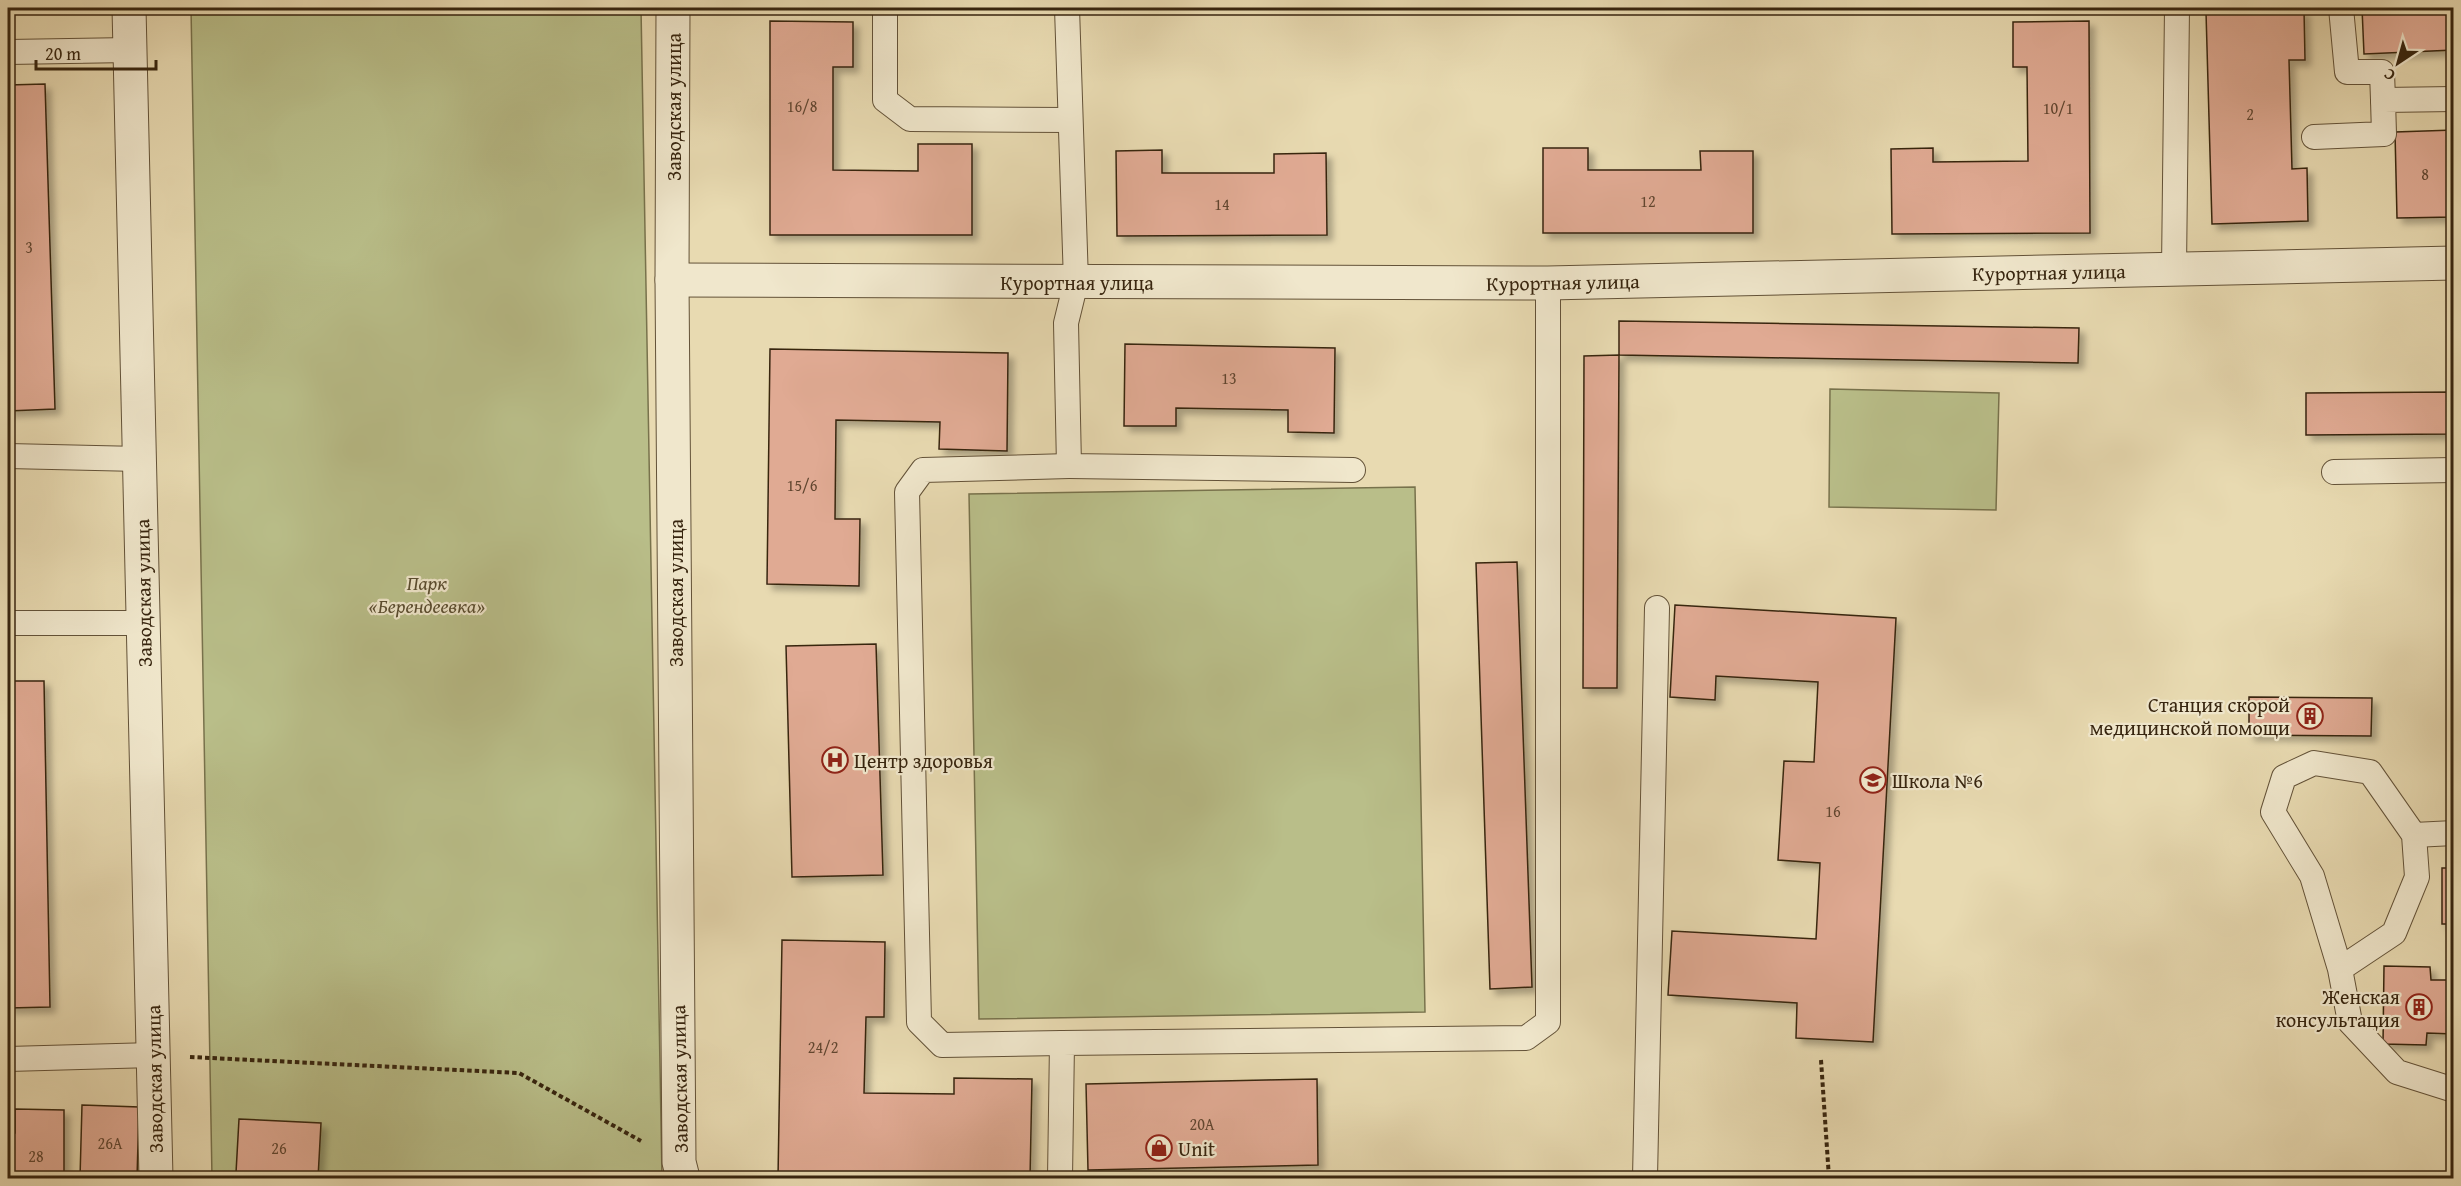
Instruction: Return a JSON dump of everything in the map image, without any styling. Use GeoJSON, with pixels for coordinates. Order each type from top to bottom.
{"type":"FeatureCollection","features":[{"type":"Feature","properties":{"kind":"street","name":"Заводская улица"},"geometry":{"type":"LineString","coordinates":[[129,8],[156,1179]]}},
{"type":"Feature","properties":{"kind":"street","name":"Заводская улица"},"geometry":{"type":"LineString","coordinates":[[673,8],[672,280],[681,1170]]}},
{"type":"Feature","properties":{"kind":"street","name":"Курортная улица"},"geometry":{"type":"LineString","coordinates":[[672,280],[1548,283],[2454,263]]}},
{"type":"Feature","properties":{"kind":"lane"},"geometry":{"type":"LineString","coordinates":[[885,8],[885,100],[910,119],[1070,120]]}},
{"type":"Feature","properties":{"kind":"lane"},"geometry":{"type":"LineString","coordinates":[[1067,8],[1076,282],[1066,323],[1069,466]]}},
{"type":"Feature","properties":{"kind":"lane"},"geometry":{"type":"LineString","coordinates":[[2174,269],[2177,8]]}},
{"type":"Feature","properties":{"kind":"lane"},"geometry":{"type":"LineString","coordinates":[[2314,137],[2384,134],[2382,72],[2347,72],[2341,8]]}},
{"type":"Feature","properties":{"kind":"lane"},"geometry":{"type":"LineString","coordinates":[[8,52],[130,50]]}},
{"type":"Feature","properties":{"kind":"lane"},"geometry":{"type":"LineString","coordinates":[[2383,100],[2454,99]]}},
{"type":"Feature","properties":{"kind":"lane"},"geometry":{"type":"LineString","coordinates":[[1353,470],[1069,466],[923,470],[907,492],[920,1022],[942,1045],[1526,1038],[1548,1022],[1548,283]]}},
{"type":"Feature","properties":{"kind":"lane"},"geometry":{"type":"LineString","coordinates":[[8,456],[139,459]]}},
{"type":"Feature","properties":{"kind":"lane"},"geometry":{"type":"LineString","coordinates":[[2334,472],[2454,470]]}},
{"type":"Feature","properties":{"kind":"lane"},"geometry":{"type":"LineString","coordinates":[[1645,1179],[1657,608]]}},
{"type":"Feature","properties":{"kind":"lane"},"geometry":{"type":"LineString","coordinates":[[8,623],[143,623]]}},
{"type":"Feature","properties":{"kind":"lane"},"geometry":{"type":"LineString","coordinates":[[2340,969],[2394,933],[2417,877],[2414,835],[2370,772],[2314,763],[2284,777],[2273,812],[2312,876],[2340,969],[2350,1022],[2397,1072],[2454,1090]]}},
{"type":"Feature","properties":{"kind":"lane"},"geometry":{"type":"LineString","coordinates":[[2414,835],[2454,833]]}},
{"type":"Feature","properties":{"kind":"lane"},"geometry":{"type":"LineString","coordinates":[[1060,1179],[1062,1043]]}},
{"type":"Feature","properties":{"kind":"lane"},"geometry":{"type":"LineString","coordinates":[[8,1059],[153,1055]]}},
{"type":"Feature","properties":{"kind":"path"},"geometry":{"type":"LineString","coordinates":[[153,1055],[519,1073],[681,1170]]}},
{"type":"Feature","properties":{"kind":"path"},"geometry":{"type":"LineString","coordinates":[[1821,1060],[1829,1179]]}},
{"type":"Feature","properties":{"kind":"green space","name":"Парк «Берендеевка»"},"geometry":{"type":"Polygon","coordinates":[[[191,8],[641,8],[662,1178],[212,1178],[191,8]]]}},
{"type":"Feature","properties":{"kind":"green space"},"geometry":{"type":"Polygon","coordinates":[[[1830,389],[1999,393],[1996,510],[1829,507],[1830,389]]]}},
{"type":"Feature","properties":{"kind":"green space"},"geometry":{"type":"Polygon","coordinates":[[[1415,487],[1425,1012],[979,1019],[969,494],[1415,487]]]}},
{"type":"Feature","properties":{"kind":"building"},"geometry":{"type":"Polygon","coordinates":[[[2362,8],[2454,8],[2454,50],[2364,54],[2362,8]]]}},
{"type":"Feature","properties":{"kind":"building"},"geometry":{"type":"Polygon","coordinates":[[[2304,10],[2305,60],[2289,60],[2292,169],[2307,168],[2308,221],[2212,224],[2206,12],[2304,10]]]}},
{"type":"Feature","properties":{"kind":"building"},"geometry":{"type":"Polygon","coordinates":[[[770,21],[853,22],[853,67],[833,67],[833,170],[918,171],[918,144],[972,144],[972,235],[770,235],[770,21]]]}},
{"type":"Feature","properties":{"kind":"building"},"geometry":{"type":"Polygon","coordinates":[[[2089,21],[2090,233],[1892,234],[1891,149],[1933,148],[1933,162],[2028,161],[2027,67],[2013,67],[2013,22],[2089,21]]]}},
{"type":"Feature","properties":{"kind":"building"},"geometry":{"type":"Polygon","coordinates":[[[45,84],[55,409],[8,411],[8,85],[45,84]]]}},
{"type":"Feature","properties":{"kind":"building"},"geometry":{"type":"Polygon","coordinates":[[[2454,130],[2454,217],[2397,218],[2395,132],[2454,130]]]}},
{"type":"Feature","properties":{"kind":"building"},"geometry":{"type":"Polygon","coordinates":[[[1543,148],[1588,148],[1588,170],[1701,170],[1700,151],[1753,151],[1753,233],[1543,233],[1543,148]]]}},
{"type":"Feature","properties":{"kind":"building"},"geometry":{"type":"Polygon","coordinates":[[[1162,150],[1162,173],[1274,173],[1274,154],[1326,153],[1327,235],[1117,236],[1116,151],[1162,150]]]}},
{"type":"Feature","properties":{"kind":"building"},"geometry":{"type":"Polygon","coordinates":[[[1619,321],[2079,328],[2078,363],[1619,355],[1619,321]]]}},
{"type":"Feature","properties":{"kind":"building"},"geometry":{"type":"Polygon","coordinates":[[[1125,344],[1335,348],[1334,433],[1288,432],[1288,410],[1176,408],[1176,426],[1124,426],[1125,344]]]}},
{"type":"Feature","properties":{"kind":"building"},"geometry":{"type":"Polygon","coordinates":[[[770,349],[1008,353],[1007,451],[939,449],[940,422],[836,420],[835,519],[860,519],[859,586],[767,584],[770,349]]]}},
{"type":"Feature","properties":{"kind":"building"},"geometry":{"type":"Polygon","coordinates":[[[1619,355],[1617,688],[1583,688],[1584,356],[1619,355]]]}},
{"type":"Feature","properties":{"kind":"building"},"geometry":{"type":"Polygon","coordinates":[[[2454,392],[2454,434],[2306,435],[2306,393],[2454,392]]]}},
{"type":"Feature","properties":{"kind":"building"},"geometry":{"type":"Polygon","coordinates":[[[1517,562],[1532,987],[1490,989],[1476,563],[1517,562]]]}},
{"type":"Feature","properties":{"kind":"building","name":"Школа №6"},"geometry":{"type":"Polygon","coordinates":[[[1675,605],[1896,618],[1873,1042],[1796,1038],[1797,1003],[1668,995],[1672,931],[1816,939],[1820,863],[1778,860],[1784,761],[1814,762],[1818,682],[1716,676],[1715,700],[1670,697],[1675,605]]]}},
{"type":"Feature","properties":{"kind":"building","name":"Центр здоровья"},"geometry":{"type":"Polygon","coordinates":[[[876,644],[883,875],[792,877],[786,646],[876,644]]]}},
{"type":"Feature","properties":{"kind":"building"},"geometry":{"type":"Polygon","coordinates":[[[8,681],[44,681],[50,1007],[8,1008],[8,681]]]}},
{"type":"Feature","properties":{"kind":"building","name":"Станция скорой медицинской помощи"},"geometry":{"type":"Polygon","coordinates":[[[2249,697],[2372,698],[2371,736],[2249,735],[2249,697]]]}},
{"type":"Feature","properties":{"kind":"building"},"geometry":{"type":"Polygon","coordinates":[[[2442,868],[2454,868],[2454,924],[2442,924],[2442,868]]]}},
{"type":"Feature","properties":{"kind":"building"},"geometry":{"type":"Polygon","coordinates":[[[782,940],[885,942],[884,1017],[866,1017],[864,1093],[954,1094],[954,1078],[1032,1079],[1030,1178],[778,1178],[782,940]]]}},
{"type":"Feature","properties":{"kind":"building","name":"Женская консультация"},"geometry":{"type":"Polygon","coordinates":[[[2384,966],[2430,967],[2431,980],[2454,980],[2454,1034],[2427,1033],[2426,1045],[2383,1044],[2384,966]]]}},
{"type":"Feature","properties":{"kind":"building"},"geometry":{"type":"Polygon","coordinates":[[[1317,1079],[1318,1165],[1088,1170],[1086,1084],[1317,1079]]]}},
{"type":"Feature","properties":{"kind":"building"},"geometry":{"type":"Polygon","coordinates":[[[82,1105],[139,1107],[137,1178],[80,1178],[82,1105]]]}},
{"type":"Feature","properties":{"kind":"building"},"geometry":{"type":"Polygon","coordinates":[[[15,1109],[64,1110],[64,1178],[8,1178],[8,1133],[15,1133],[15,1109]]]}},
{"type":"Feature","properties":{"kind":"building"},"geometry":{"type":"Polygon","coordinates":[[[239,1119],[321,1123],[318,1178],[236,1173],[239,1119]]]}},
{"type":"Feature","properties":{"kind":"place","name":"Станция скорой медицинской помощи"},"geometry":{"type":"Point","coordinates":[2310,716]}},
{"type":"Feature","properties":{"kind":"place","name":"Центр здоровья"},"geometry":{"type":"Point","coordinates":[835,760]}},
{"type":"Feature","properties":{"kind":"place","name":"Школа №6"},"geometry":{"type":"Point","coordinates":[1873,780]}},
{"type":"Feature","properties":{"kind":"place","name":"Женская консультация"},"geometry":{"type":"Point","coordinates":[2419,1007]}},
{"type":"Feature","properties":{"kind":"place","name":"Unit"},"geometry":{"type":"Point","coordinates":[1159,1148]}}]}
